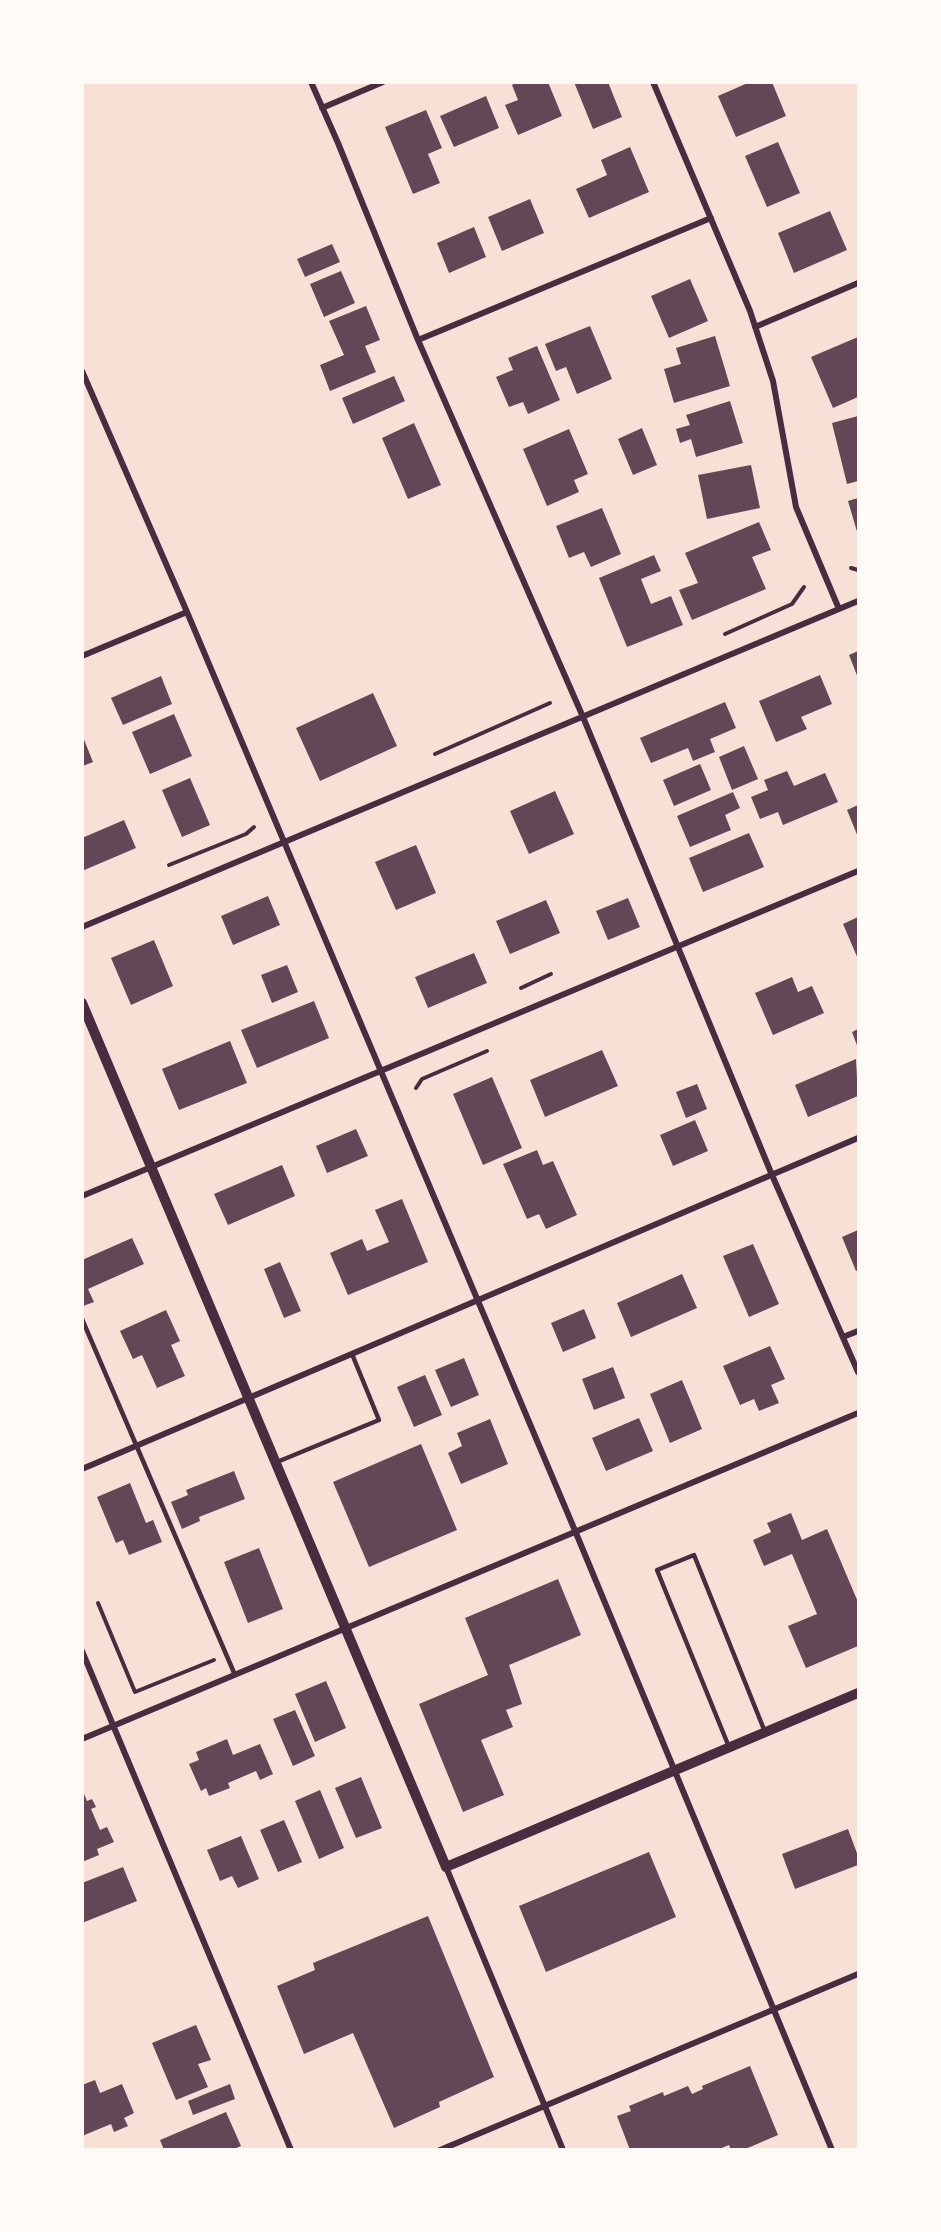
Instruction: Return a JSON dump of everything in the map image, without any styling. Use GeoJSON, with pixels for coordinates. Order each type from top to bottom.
{"type":"FeatureCollection","features":[{"type":"Feature","properties":{"kind":"street"},"geometry":{"type":"LineString","coordinates":[[311,82],[339,142],[418,340],[583,717],[772,1175],[858,1372]]}},
{"type":"Feature","properties":{"kind":"street"},"geometry":{"type":"LineString","coordinates":[[322,108],[383,82]]}},
{"type":"Feature","properties":{"kind":"street"},"geometry":{"type":"LineString","coordinates":[[654,82],[755,327],[773,381],[796,507],[839,609]]}},
{"type":"Feature","properties":{"kind":"street"},"geometry":{"type":"LineString","coordinates":[[418,340],[711,218]]}},
{"type":"Feature","properties":{"kind":"street"},"geometry":{"type":"LineString","coordinates":[[755,327],[858,283]]}},
{"type":"Feature","properties":{"kind":"street"},"geometry":{"type":"LineString","coordinates":[[82,371],[188,612],[476,1301],[576,1533],[832,2150]]}},
{"type":"Feature","properties":{"kind":"street"},"geometry":{"type":"LineString","coordinates":[[82,927],[858,601]]}},
{"type":"Feature","properties":{"kind":"street"},"geometry":{"type":"LineString","coordinates":[[82,656],[188,612]]}},
{"type":"Feature","properties":{"kind":"street"},"geometry":{"type":"LineString","coordinates":[[82,1196],[858,871]]}},
{"type":"Feature","properties":{"kind":"street"},"geometry":{"type":"LineString","coordinates":[[82,1003],[563,2150]]}},
{"type":"Feature","properties":{"kind":"street"},"geometry":{"type":"LineString","coordinates":[[82,1469],[858,1138]]}},
{"type":"Feature","properties":{"kind":"street"},"geometry":{"type":"LineString","coordinates":[[843,1337],[858,1331]]}},
{"type":"Feature","properties":{"kind":"street"},"geometry":{"type":"LineString","coordinates":[[82,1739],[858,1413]]}},
{"type":"Feature","properties":{"kind":"street"},"geometry":{"type":"LineString","coordinates":[[82,1652],[291,2150]]}},
{"type":"Feature","properties":{"kind":"street"},"geometry":{"type":"LineString","coordinates":[[446,1867],[858,1693]]}},
{"type":"Feature","properties":{"kind":"street"},"geometry":{"type":"LineString","coordinates":[[440,2150],[858,1974]]}},
{"type":"Feature","properties":{"kind":"lane"},"geometry":{"type":"LineString","coordinates":[[82,1319],[235,1675]]}},
{"type":"Feature","properties":{"kind":"lane"},"geometry":{"type":"LineString","coordinates":[[275,1463],[379,1420],[351,1354]]}},
{"type":"Feature","properties":{"kind":"lane"},"geometry":{"type":"LineString","coordinates":[[729,1747],[657,1570],[694,1555],[765,1732]]}},
{"type":"Feature","properties":{"kind":"path"},"geometry":{"type":"LineString","coordinates":[[851,568],[858,570]]}},
{"type":"Feature","properties":{"kind":"path"},"geometry":{"type":"LineString","coordinates":[[724,634],[792,604],[804,587]]}},
{"type":"Feature","properties":{"kind":"path"},"geometry":{"type":"LineString","coordinates":[[435,754],[550,703]]}},
{"type":"Feature","properties":{"kind":"path"},"geometry":{"type":"LineString","coordinates":[[169,865],[246,834],[254,827]]}},
{"type":"Feature","properties":{"kind":"path"},"geometry":{"type":"LineString","coordinates":[[520,988],[551,974]]}},
{"type":"Feature","properties":{"kind":"path"},"geometry":{"type":"LineString","coordinates":[[416,1088],[422,1079],[487,1051]]}},
{"type":"Feature","properties":{"kind":"path"},"geometry":{"type":"LineString","coordinates":[[98,1603],[135,1692],[217,1659]]}},
{"type":"Feature","properties":{"kind":"building"},"geometry":{"type":"Polygon","coordinates":[[[516,82],[548,82],[562,116],[518,135],[505,105],[518,100],[512,85],[516,82]]]}},
{"type":"Feature","properties":{"kind":"building"},"geometry":{"type":"Polygon","coordinates":[[[574,82],[608,82],[622,117],[593,129],[574,82]]]}},
{"type":"Feature","properties":{"kind":"building"},"geometry":{"type":"Polygon","coordinates":[[[750,82],[772,82],[786,116],[736,137],[718,96],[750,82]]]}},
{"type":"Feature","properties":{"kind":"building"},"geometry":{"type":"Polygon","coordinates":[[[486,96],[499,128],[454,147],[440,116],[486,96]]]}},
{"type":"Feature","properties":{"kind":"building"},"geometry":{"type":"Polygon","coordinates":[[[426,110],[442,148],[428,154],[440,183],[413,194],[385,127],[426,110]]]}},
{"type":"Feature","properties":{"kind":"building"},"geometry":{"type":"Polygon","coordinates":[[[778,142],[800,193],[767,207],[745,156],[778,142]]]}},
{"type":"Feature","properties":{"kind":"building"},"geometry":{"type":"Polygon","coordinates":[[[630,147],[649,192],[589,218],[576,189],[607,175],[601,160],[630,147]]]}},
{"type":"Feature","properties":{"kind":"building"},"geometry":{"type":"Polygon","coordinates":[[[530,199],[544,233],[502,251],[488,217],[530,199]]]}},
{"type":"Feature","properties":{"kind":"building"},"geometry":{"type":"Polygon","coordinates":[[[830,211],[847,250],[794,273],[778,233],[830,211]]]}},
{"type":"Feature","properties":{"kind":"building"},"geometry":{"type":"Polygon","coordinates":[[[474,227],[486,257],[449,273],[437,243],[474,227]]]}},
{"type":"Feature","properties":{"kind":"building"},"geometry":{"type":"Polygon","coordinates":[[[332,244],[340,262],[305,277],[297,259],[332,244]]]}},
{"type":"Feature","properties":{"kind":"building"},"geometry":{"type":"Polygon","coordinates":[[[341,271],[355,303],[324,317],[310,284],[341,271]]]}},
{"type":"Feature","properties":{"kind":"building"},"geometry":{"type":"Polygon","coordinates":[[[690,279],[708,321],[669,338],[651,296],[690,279]]]}},
{"type":"Feature","properties":{"kind":"building"},"geometry":{"type":"Polygon","coordinates":[[[366,306],[380,340],[365,346],[376,372],[330,391],[320,365],[344,355],[329,321],[366,306]]]}},
{"type":"Feature","properties":{"kind":"building"},"geometry":{"type":"Polygon","coordinates":[[[590,326],[612,379],[577,394],[566,367],[556,371],[545,344],[590,326]]]}},
{"type":"Feature","properties":{"kind":"building"},"geometry":{"type":"Polygon","coordinates":[[[715,336],[730,386],[674,403],[664,369],[681,364],[676,348],[715,336]]]}},
{"type":"Feature","properties":{"kind":"building"},"geometry":{"type":"Polygon","coordinates":[[[858,337],[858,397],[833,408],[811,357],[858,337]]]}},
{"type":"Feature","properties":{"kind":"building"},"geometry":{"type":"Polygon","coordinates":[[[537,346],[560,400],[528,414],[523,402],[509,407],[496,377],[513,370],[508,358],[537,346]]]}},
{"type":"Feature","properties":{"kind":"building"},"geometry":{"type":"Polygon","coordinates":[[[394,376],[405,401],[353,424],[342,398],[394,376]]]}},
{"type":"Feature","properties":{"kind":"building"},"geometry":{"type":"Polygon","coordinates":[[[730,401],[743,443],[696,457],[691,439],[680,443],[676,429],[690,425],[686,415],[730,401]]]}},
{"type":"Feature","properties":{"kind":"building"},"geometry":{"type":"Polygon","coordinates":[[[858,416],[858,481],[847,484],[832,423],[858,416]]]}},
{"type":"Feature","properties":{"kind":"building"},"geometry":{"type":"Polygon","coordinates":[[[414,423],[441,485],[408,499],[382,438],[414,423]]]}},
{"type":"Feature","properties":{"kind":"building"},"geometry":{"type":"Polygon","coordinates":[[[642,428],[657,465],[633,475],[618,439],[642,428]]]}},
{"type":"Feature","properties":{"kind":"building"},"geometry":{"type":"Polygon","coordinates":[[[569,429],[588,474],[574,480],[579,492],[547,506],[523,449],[569,429]]]}},
{"type":"Feature","properties":{"kind":"building"},"geometry":{"type":"Polygon","coordinates":[[[751,465],[760,508],[707,519],[698,475],[751,465]]]}},
{"type":"Feature","properties":{"kind":"building"},"geometry":{"type":"Polygon","coordinates":[[[858,498],[858,535],[848,501],[858,498]]]}},
{"type":"Feature","properties":{"kind":"building"},"geometry":{"type":"Polygon","coordinates":[[[602,508],[621,554],[591,567],[584,552],[569,558],[556,526],[602,508]]]}},
{"type":"Feature","properties":{"kind":"building"},"geometry":{"type":"Polygon","coordinates":[[[759,522],[771,550],[752,557],[766,589],[692,620],[679,590],[698,583],[685,553],[759,522]]]}},
{"type":"Feature","properties":{"kind":"building"},"geometry":{"type":"Polygon","coordinates":[[[654,555],[661,571],[641,579],[651,604],[671,596],[683,625],[627,647],[599,578],[654,555]]]}},
{"type":"Feature","properties":{"kind":"building"},"geometry":{"type":"Polygon","coordinates":[[[858,651],[858,678],[849,655],[858,651]]]}},
{"type":"Feature","properties":{"kind":"building"},"geometry":{"type":"Polygon","coordinates":[[[820,675],[832,704],[801,717],[807,729],[776,742],[759,701],[820,675]]]}},
{"type":"Feature","properties":{"kind":"building"},"geometry":{"type":"Polygon","coordinates":[[[161,676],[172,704],[123,725],[111,698],[161,676]]]}},
{"type":"Feature","properties":{"kind":"building"},"geometry":{"type":"Polygon","coordinates":[[[373,693],[397,746],[320,781],[296,728],[373,693]]]}},
{"type":"Feature","properties":{"kind":"building"},"geometry":{"type":"Polygon","coordinates":[[[725,702],[736,728],[710,739],[715,752],[693,761],[688,748],[651,763],[640,738],[725,702]]]}},
{"type":"Feature","properties":{"kind":"building"},"geometry":{"type":"Polygon","coordinates":[[[174,714],[192,756],[150,774],[132,732],[174,714]]]}},
{"type":"Feature","properties":{"kind":"building"},"geometry":{"type":"Polygon","coordinates":[[[83,737],[93,762],[83,766],[83,737]]]}},
{"type":"Feature","properties":{"kind":"building"},"geometry":{"type":"Polygon","coordinates":[[[744,746],[758,779],[732,790],[719,757],[744,746]]]}},
{"type":"Feature","properties":{"kind":"building"},"geometry":{"type":"Polygon","coordinates":[[[700,764],[711,790],[674,806],[663,780],[700,764]]]}},
{"type":"Feature","properties":{"kind":"building"},"geometry":{"type":"Polygon","coordinates":[[[787,771],[794,786],[825,773],[838,802],[783,825],[778,812],[760,819],[751,797],[768,790],[764,780],[787,771]]]}},
{"type":"Feature","properties":{"kind":"building"},"geometry":{"type":"Polygon","coordinates":[[[190,778],[210,825],[182,837],[162,790],[190,778]]]}},
{"type":"Feature","properties":{"kind":"building"},"geometry":{"type":"Polygon","coordinates":[[[555,791],[574,834],[529,854],[510,811],[555,791]]]}},
{"type":"Feature","properties":{"kind":"building"},"geometry":{"type":"Polygon","coordinates":[[[733,792],[740,808],[725,815],[731,830],[690,847],[677,816],[733,792]]]}},
{"type":"Feature","properties":{"kind":"building"},"geometry":{"type":"Polygon","coordinates":[[[858,805],[858,837],[847,810],[858,805]]]}},
{"type":"Feature","properties":{"kind":"building"},"geometry":{"type":"Polygon","coordinates":[[[124,820],[136,848],[82,871],[82,838],[124,820]]]}},
{"type":"Feature","properties":{"kind":"building"},"geometry":{"type":"Polygon","coordinates":[[[749,833],[764,867],[703,892],[689,858],[749,833]]]}},
{"type":"Feature","properties":{"kind":"building"},"geometry":{"type":"Polygon","coordinates":[[[416,845],[436,893],[396,910],[375,862],[416,845]]]}},
{"type":"Feature","properties":{"kind":"building"},"geometry":{"type":"Polygon","coordinates":[[[268,896],[280,925],[233,945],[221,916],[268,896]]]}},
{"type":"Feature","properties":{"kind":"building"},"geometry":{"type":"Polygon","coordinates":[[[628,898],[640,927],[608,940],[596,911],[628,898]]]}},
{"type":"Feature","properties":{"kind":"building"},"geometry":{"type":"Polygon","coordinates":[[[546,900],[560,933],[510,954],[496,921],[546,900]]]}},
{"type":"Feature","properties":{"kind":"building"},"geometry":{"type":"Polygon","coordinates":[[[858,917],[858,959],[843,924],[858,917]]]}},
{"type":"Feature","properties":{"kind":"building"},"geometry":{"type":"Polygon","coordinates":[[[154,940],[173,986],[131,1005],[111,958],[154,940]]]}},
{"type":"Feature","properties":{"kind":"building"},"geometry":{"type":"Polygon","coordinates":[[[474,953],[487,983],[428,1008],[415,977],[474,953]]]}},
{"type":"Feature","properties":{"kind":"building"},"geometry":{"type":"Polygon","coordinates":[[[287,965],[298,992],[272,1003],[261,975],[287,965]]]}},
{"type":"Feature","properties":{"kind":"building"},"geometry":{"type":"Polygon","coordinates":[[[792,977],[798,992],[812,986],[824,1013],[773,1035],[755,993],[792,977]]]}},
{"type":"Feature","properties":{"kind":"building"},"geometry":{"type":"Polygon","coordinates":[[[314,1001],[329,1038],[257,1068],[241,1030],[314,1001]]]}},
{"type":"Feature","properties":{"kind":"building"},"geometry":{"type":"Polygon","coordinates":[[[858,1029],[858,1048],[852,1032],[858,1029]]]}},
{"type":"Feature","properties":{"kind":"building"},"geometry":{"type":"Polygon","coordinates":[[[230,1041],[247,1083],[179,1110],[162,1069],[230,1041]]]}},
{"type":"Feature","properties":{"kind":"building"},"geometry":{"type":"Polygon","coordinates":[[[602,1050],[618,1086],[545,1117],[530,1080],[602,1050]]]}},
{"type":"Feature","properties":{"kind":"building"},"geometry":{"type":"Polygon","coordinates":[[[856,1059],[858,1096],[808,1117],[795,1085],[856,1059]]]}},
{"type":"Feature","properties":{"kind":"building"},"geometry":{"type":"Polygon","coordinates":[[[492,1077],[522,1148],[483,1165],[453,1094],[492,1077]]]}},
{"type":"Feature","properties":{"kind":"building"},"geometry":{"type":"Polygon","coordinates":[[[697,1084],[707,1109],[686,1118],[676,1092],[697,1084]]]}},
{"type":"Feature","properties":{"kind":"building"},"geometry":{"type":"Polygon","coordinates":[[[695,1120],[708,1151],[673,1166],[660,1135],[695,1120]]]}},
{"type":"Feature","properties":{"kind":"building"},"geometry":{"type":"Polygon","coordinates":[[[356,1129],[368,1156],[327,1173],[316,1146],[356,1129]]]}},
{"type":"Feature","properties":{"kind":"building"},"geometry":{"type":"Polygon","coordinates":[[[537,1150],[543,1165],[553,1161],[577,1215],[546,1229],[539,1214],[527,1219],[503,1164],[537,1150]]]}},
{"type":"Feature","properties":{"kind":"building"},"geometry":{"type":"Polygon","coordinates":[[[282,1165],[295,1196],[228,1225],[214,1194],[282,1165]]]}},
{"type":"Feature","properties":{"kind":"building"},"geometry":{"type":"Polygon","coordinates":[[[402,1199],[428,1262],[348,1295],[330,1253],[362,1239],[367,1251],[389,1242],[375,1210],[402,1199]]]}},
{"type":"Feature","properties":{"kind":"building"},"geometry":{"type":"Polygon","coordinates":[[[858,1230],[858,1270],[856,1271],[842,1237],[858,1230]]]}},
{"type":"Feature","properties":{"kind":"building"},"geometry":{"type":"Polygon","coordinates":[[[132,1238],[144,1264],[88,1289],[94,1302],[83,1306],[82,1260],[132,1238]]]}},
{"type":"Feature","properties":{"kind":"building"},"geometry":{"type":"Polygon","coordinates":[[[753,1244],[779,1304],[749,1317],[723,1256],[753,1244]]]}},
{"type":"Feature","properties":{"kind":"building"},"geometry":{"type":"Polygon","coordinates":[[[280,1262],[301,1311],[284,1318],[264,1269],[280,1262]]]}},
{"type":"Feature","properties":{"kind":"building"},"geometry":{"type":"Polygon","coordinates":[[[682,1274],[697,1308],[631,1337],[617,1303],[682,1274]]]}},
{"type":"Feature","properties":{"kind":"building"},"geometry":{"type":"Polygon","coordinates":[[[584,1309],[596,1338],[563,1352],[551,1323],[584,1309]]]}},
{"type":"Feature","properties":{"kind":"building"},"geometry":{"type":"Polygon","coordinates":[[[166,1310],[180,1341],[171,1345],[185,1376],[157,1388],[142,1355],[133,1359],[120,1331],[166,1310]]]}},
{"type":"Feature","properties":{"kind":"building"},"geometry":{"type":"Polygon","coordinates":[[[770,1346],[785,1379],[771,1385],[779,1403],[759,1411],[754,1399],[740,1405],[723,1366],[770,1346]]]}},
{"type":"Feature","properties":{"kind":"building"},"geometry":{"type":"Polygon","coordinates":[[[464,1358],[479,1395],[451,1407],[435,1370],[464,1358]]]}},
{"type":"Feature","properties":{"kind":"building"},"geometry":{"type":"Polygon","coordinates":[[[613,1367],[625,1398],[594,1410],[582,1379],[613,1367]]]}},
{"type":"Feature","properties":{"kind":"building"},"geometry":{"type":"Polygon","coordinates":[[[425,1375],[442,1415],[414,1427],[397,1387],[425,1375]]]}},
{"type":"Feature","properties":{"kind":"building"},"geometry":{"type":"Polygon","coordinates":[[[682,1380],[702,1429],[670,1443],[650,1394],[682,1380]]]}},
{"type":"Feature","properties":{"kind":"building"},"geometry":{"type":"Polygon","coordinates":[[[639,1418],[653,1451],[606,1471],[592,1438],[639,1418]]]}},
{"type":"Feature","properties":{"kind":"building"},"geometry":{"type":"Polygon","coordinates":[[[490,1419],[508,1464],[461,1484],[448,1453],[462,1446],[457,1433],[490,1419]]]}},
{"type":"Feature","properties":{"kind":"building"},"geometry":{"type":"Polygon","coordinates":[[[421,1444],[457,1530],[369,1567],[333,1482],[421,1444]]]}},
{"type":"Feature","properties":{"kind":"building"},"geometry":{"type":"Polygon","coordinates":[[[234,1471],[245,1499],[199,1517],[200,1521],[182,1529],[171,1502],[188,1495],[186,1490],[234,1471]]]}},
{"type":"Feature","properties":{"kind":"building"},"geometry":{"type":"Polygon","coordinates":[[[130,1483],[146,1523],[153,1520],[162,1542],[129,1555],[123,1540],[116,1543],[97,1497],[130,1483]]]}},
{"type":"Feature","properties":{"kind":"building"},"geometry":{"type":"Polygon","coordinates":[[[791,1513],[802,1540],[827,1529],[858,1602],[858,1646],[806,1668],[788,1626],[817,1614],[792,1554],[764,1566],[753,1540],[771,1532],[767,1523],[791,1513]]]}},
{"type":"Feature","properties":{"kind":"building"},"geometry":{"type":"Polygon","coordinates":[[[259,1548],[283,1609],[248,1623],[224,1562],[259,1548]]]}},
{"type":"Feature","properties":{"kind":"building"},"geometry":{"type":"Polygon","coordinates":[[[558,1579],[581,1635],[509,1665],[522,1704],[506,1710],[513,1727],[481,1740],[504,1795],[463,1812],[419,1704],[488,1675],[465,1618],[558,1579]]]}},
{"type":"Feature","properties":{"kind":"building"},"geometry":{"type":"Polygon","coordinates":[[[326,1681],[346,1728],[315,1742],[295,1694],[326,1681]]]}},
{"type":"Feature","properties":{"kind":"building"},"geometry":{"type":"Polygon","coordinates":[[[295,1710],[315,1756],[293,1766],[273,1719],[295,1710]]]}},
{"type":"Feature","properties":{"kind":"building"},"geometry":{"type":"Polygon","coordinates":[[[227,1739],[233,1755],[260,1744],[273,1774],[260,1780],[256,1771],[228,1783],[230,1788],[209,1796],[206,1788],[201,1791],[189,1764],[199,1760],[196,1752],[227,1739]]]}},
{"type":"Feature","properties":{"kind":"building"},"geometry":{"type":"Polygon","coordinates":[[[361,1777],[382,1828],[356,1838],[335,1788],[361,1777]]]}},
{"type":"Feature","properties":{"kind":"building"},"geometry":{"type":"Polygon","coordinates":[[[82,1789],[87,1801],[92,1799],[96,1807],[91,1809],[100,1830],[107,1827],[114,1842],[97,1849],[99,1855],[82,1862],[82,1789]]]}},
{"type":"Feature","properties":{"kind":"building"},"geometry":{"type":"Polygon","coordinates":[[[320,1790],[344,1848],[319,1859],[295,1801],[320,1790]]]}},
{"type":"Feature","properties":{"kind":"building"},"geometry":{"type":"Polygon","coordinates":[[[284,1820],[302,1862],[278,1872],[260,1830],[284,1820]]]}},
{"type":"Feature","properties":{"kind":"building"},"geometry":{"type":"Polygon","coordinates":[[[848,1829],[858,1856],[858,1865],[795,1889],[782,1854],[848,1829]]]}},
{"type":"Feature","properties":{"kind":"building"},"geometry":{"type":"Polygon","coordinates":[[[241,1836],[259,1879],[238,1888],[232,1876],[220,1881],[207,1850],[241,1836]]]}},
{"type":"Feature","properties":{"kind":"building"},"geometry":{"type":"Polygon","coordinates":[[[649,1852],[676,1917],[546,1972],[519,1906],[649,1852]]]}},
{"type":"Feature","properties":{"kind":"building"},"geometry":{"type":"Polygon","coordinates":[[[123,1867],[137,1901],[82,1923],[82,1883],[123,1867]]]}},
{"type":"Feature","properties":{"kind":"building"},"geometry":{"type":"Polygon","coordinates":[[[428,1916],[494,2077],[439,2102],[440,2107],[394,2128],[353,2033],[304,2054],[277,1986],[315,1970],[313,1963],[428,1916]]]}},
{"type":"Feature","properties":{"kind":"building"},"geometry":{"type":"Polygon","coordinates":[[[196,2025],[211,2060],[198,2064],[208,2087],[176,2100],[152,2043],[196,2025]]]}},
{"type":"Feature","properties":{"kind":"building"},"geometry":{"type":"Polygon","coordinates":[[[750,2066],[778,2135],[743,2150],[731,2150],[729,2145],[717,2150],[630,2150],[617,2116],[631,2111],[629,2106],[663,2092],[664,2096],[688,2086],[692,2094],[703,2089],[702,2086],[750,2066]]]}},
{"type":"Feature","properties":{"kind":"building"},"geometry":{"type":"Polygon","coordinates":[[[95,2080],[100,2093],[122,2084],[134,2113],[124,2118],[128,2126],[114,2132],[111,2124],[82,2136],[82,2085],[95,2080]]]}},
{"type":"Feature","properties":{"kind":"building"},"geometry":{"type":"Polygon","coordinates":[[[230,2084],[235,2099],[193,2115],[188,2101],[230,2084]]]}},
{"type":"Feature","properties":{"kind":"building"},"geometry":{"type":"Polygon","coordinates":[[[226,2112],[241,2146],[232,2150],[164,2150],[160,2140],[226,2112]]]}}]}
